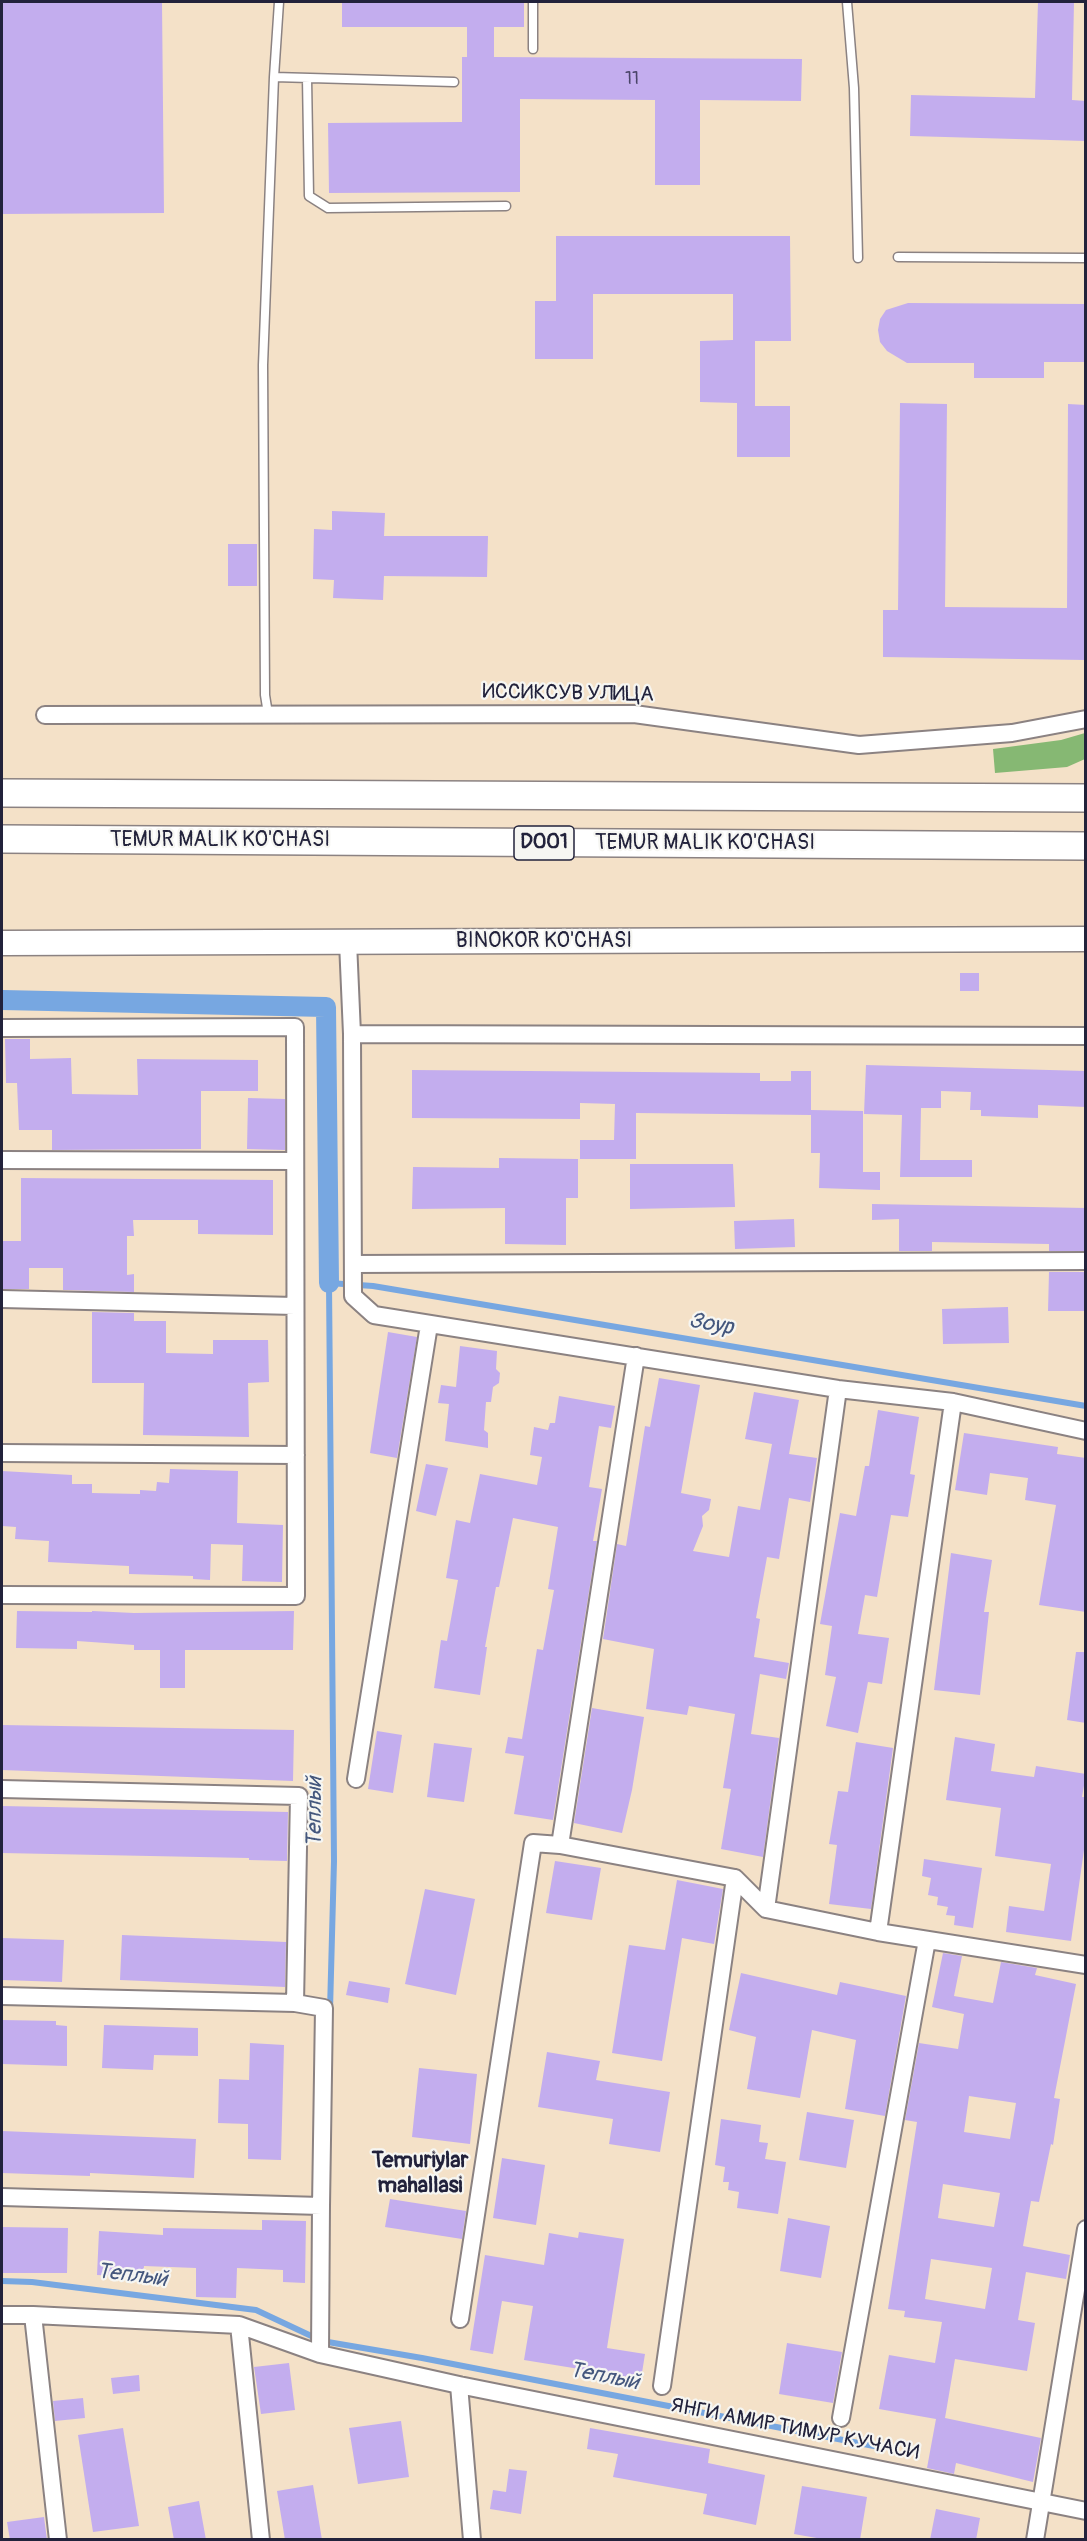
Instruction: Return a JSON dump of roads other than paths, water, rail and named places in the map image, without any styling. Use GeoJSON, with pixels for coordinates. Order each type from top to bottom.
{"type":"FeatureCollection","features":[{"type":"Feature","properties":{"kind":"highway","name":"D001"},"geometry":{"type":"LineString","coordinates":[[2,792],[1086,798]]}},
{"type":"Feature","properties":{"kind":"highway","name":"TEMUR MALIK KO'CHASI"},"geometry":{"type":"LineString","coordinates":[[2,839],[1086,846]]}},
{"type":"Feature","properties":{"kind":"main road","name":"BINOKOR KO'CHASI"},"geometry":{"type":"LineString","coordinates":[[2,943],[1086,939]]}},
{"type":"Feature","properties":{"kind":"street","name":"ИССИКСУВ УЛИЦА"},"geometry":{"type":"LineString","coordinates":[[45,715],[634,714],[859,745],[1012,734],[1086,719]]}},
{"type":"Feature","properties":{"kind":"street"},"geometry":{"type":"LineString","coordinates":[[348,942],[352,1035],[353,1296],[374,1315],[838,1389],[953,1402],[1086,1431]]}},
{"type":"Feature","properties":{"kind":"street"},"geometry":{"type":"LineString","coordinates":[[2,1028],[295,1027],[296,1596],[2,1595]]}},
{"type":"Feature","properties":{"kind":"street"},"geometry":{"type":"LineString","coordinates":[[352,1035],[1086,1036]]}},
{"type":"Feature","properties":{"kind":"street"},"geometry":{"type":"LineString","coordinates":[[2,1160],[295,1161]]}},
{"type":"Feature","properties":{"kind":"street"},"geometry":{"type":"LineString","coordinates":[[352,1264],[1086,1261]]}},
{"type":"Feature","properties":{"kind":"street"},"geometry":{"type":"LineString","coordinates":[[2,1299],[295,1306]]}},
{"type":"Feature","properties":{"kind":"street"},"geometry":{"type":"LineString","coordinates":[[356,1779],[429,1325]]}},
{"type":"Feature","properties":{"kind":"street"},"geometry":{"type":"LineString","coordinates":[[561,1845],[636,1356]]}},
{"type":"Feature","properties":{"kind":"street"},"geometry":{"type":"LineString","coordinates":[[766,1910],[838,1389]]}},
{"type":"Feature","properties":{"kind":"street"},"geometry":{"type":"LineString","coordinates":[[878,1932],[953,1402]]}},
{"type":"Feature","properties":{"kind":"street"},"geometry":{"type":"LineString","coordinates":[[2,1453],[296,1455]]}},
{"type":"Feature","properties":{"kind":"street"},"geometry":{"type":"LineString","coordinates":[[2,1789],[299,1796],[294,2003]]}},
{"type":"Feature","properties":{"kind":"street"},"geometry":{"type":"LineString","coordinates":[[460,2319],[533,1843],[561,1845],[735,1878],[766,1910],[927,1940],[1085,1960]]}},
{"type":"Feature","properties":{"kind":"street"},"geometry":{"type":"LineString","coordinates":[[662,2386],[735,1878]]}},
{"type":"Feature","properties":{"kind":"street"},"geometry":{"type":"LineString","coordinates":[[841,2418],[927,1940]]}},
{"type":"Feature","properties":{"kind":"street"},"geometry":{"type":"LineString","coordinates":[[2,1996],[294,2003],[324,2008],[320,2354]]}},
{"type":"Feature","properties":{"kind":"street"},"geometry":{"type":"LineString","coordinates":[[2,2197],[321,2206]]}},
{"type":"Feature","properties":{"kind":"street"},"geometry":{"type":"LineString","coordinates":[[1035,2540],[1086,2229]]}},
{"type":"Feature","properties":{"kind":"street"},"geometry":{"type":"LineString","coordinates":[[33,2315],[58,2540]]}},
{"type":"Feature","properties":{"kind":"street","name":"ЯНГИ АМИР ТИМУР КУЧАСИ"},"geometry":{"type":"LineString","coordinates":[[2,2316],[33,2315],[239,2325],[320,2354],[459,2385],[1086,2511]]}},
{"type":"Feature","properties":{"kind":"street"},"geometry":{"type":"LineString","coordinates":[[239,2325],[261,2540]]}},
{"type":"Feature","properties":{"kind":"street"},"geometry":{"type":"LineString","coordinates":[[459,2385],[472,2540]]}},
{"type":"Feature","properties":{"kind":"lane"},"geometry":{"type":"LineString","coordinates":[[268,714],[265,695],[263,365],[279,2]]}},
{"type":"Feature","properties":{"kind":"lane"},"geometry":{"type":"LineString","coordinates":[[533,2],[533,49]]}},
{"type":"Feature","properties":{"kind":"lane"},"geometry":{"type":"LineString","coordinates":[[847,2],[854,88],[858,258]]}},
{"type":"Feature","properties":{"kind":"lane"},"geometry":{"type":"LineString","coordinates":[[274,77],[454,82]]}},
{"type":"Feature","properties":{"kind":"lane"},"geometry":{"type":"LineString","coordinates":[[307,78],[309,195],[328,208],[506,206]]}},
{"type":"Feature","properties":{"kind":"lane"},"geometry":{"type":"LineString","coordinates":[[898,257],[1086,258]]}},
{"type":"Feature","properties":{"kind":"waterway"},"geometry":{"type":"LineString","coordinates":[[2,1000],[326,1007],[329,1283]]}},
{"type":"Feature","properties":{"kind":"waterway","name":"Зоур"},"geometry":{"type":"LineString","coordinates":[[330,2010],[334,1861],[329,1283],[373,1286],[1086,1406]]}},
{"type":"Feature","properties":{"kind":"waterway","name":"Теплый"},"geometry":{"type":"LineString","coordinates":[[2,2281],[32,2282],[256,2310],[322,2341],[422,2358],[879,2447]]}},
{"type":"Feature","properties":{"kind":"district","name":"Temuriylar mahallasi"},"geometry":{"type":"Point","coordinates":[420,2174]}}]}
